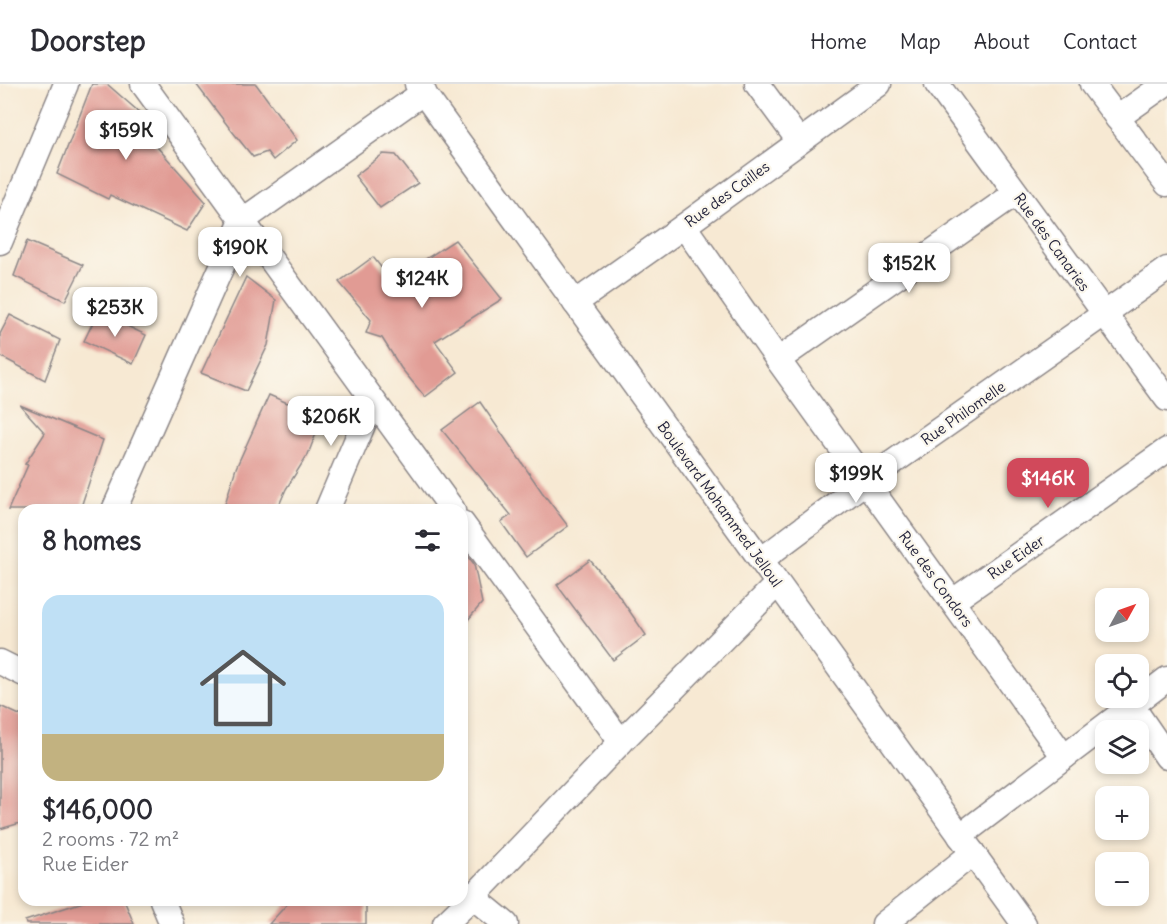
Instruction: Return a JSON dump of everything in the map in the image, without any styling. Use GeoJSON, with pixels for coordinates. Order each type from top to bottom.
{"type":"FeatureCollection","features":[{"type":"Feature","properties":{"kind":"street"},"geometry":{"type":"LineString","coordinates":[[0,242],[66,84]]}},
{"type":"Feature","properties":{"kind":"street"},"geometry":{"type":"LineString","coordinates":[[143,84],[449,504]]}},
{"type":"Feature","properties":{"kind":"street"},"geometry":{"type":"LineString","coordinates":[[757,84],[800,141]]}},
{"type":"Feature","properties":{"kind":"street","name":"Rue des Cailles"},"geometry":{"type":"LineString","coordinates":[[575,303],[879,84]]}},
{"type":"Feature","properties":{"kind":"street","name":"Rue des Canaries"},"geometry":{"type":"LineString","coordinates":[[937,84],[1167,399]]}},
{"type":"Feature","properties":{"kind":"street"},"geometry":{"type":"LineString","coordinates":[[1092,84],[1167,184]]}},
{"type":"Feature","properties":{"kind":"street"},"geometry":{"type":"LineString","coordinates":[[1117,118],[1164,84]]}},
{"type":"Feature","properties":{"kind":"street"},"geometry":{"type":"LineString","coordinates":[[117,504],[242,221],[420,88]]}},
{"type":"Feature","properties":{"kind":"street","name":"Boulevard Mohammed Jelloul"},"geometry":{"type":"LineString","coordinates":[[420,88],[1024,924]]}},
{"type":"Feature","properties":{"kind":"street"},"geometry":{"type":"LineString","coordinates":[[778,360],[1016,193]]}},
{"type":"Feature","properties":{"kind":"street","name":"Rue des Condors"},"geometry":{"type":"LineString","coordinates":[[684,226],[1064,757]]}},
{"type":"Feature","properties":{"kind":"street","name":"Rue Philomelle"},"geometry":{"type":"LineString","coordinates":[[761,560],[865,482],[1167,269]]}},
{"type":"Feature","properties":{"kind":"street"},"geometry":{"type":"LineString","coordinates":[[330,504],[373,401]]}},
{"type":"Feature","properties":{"kind":"street","name":"Rue Eider"},"geometry":{"type":"LineString","coordinates":[[953,601],[1167,450]]}},
{"type":"Feature","properties":{"kind":"street"},"geometry":{"type":"LineString","coordinates":[[468,531],[621,742]]}},
{"type":"Feature","properties":{"kind":"street"},"geometry":{"type":"LineString","coordinates":[[506,924],[468,894],[777,584]]}},
{"type":"Feature","properties":{"kind":"street"},"geometry":{"type":"LineString","coordinates":[[0,662],[18,671]]}},
{"type":"Feature","properties":{"kind":"street"},"geometry":{"type":"LineString","coordinates":[[1149,693],[1167,679]]}},
{"type":"Feature","properties":{"kind":"street"},"geometry":{"type":"LineString","coordinates":[[884,924],[967,844],[1064,757],[1129,708]]}},
{"type":"Feature","properties":{"kind":"street"},"geometry":{"type":"LineString","coordinates":[[1133,708],[1167,757]]}},
{"type":"Feature","properties":{"kind":"street"},"geometry":{"type":"LineString","coordinates":[[164,906],[171,924]]}},
{"type":"Feature","properties":{"kind":"street"},"geometry":{"type":"LineString","coordinates":[[445,924],[459,906]]}},
{"type":"Feature","properties":{"kind":"building"},"geometry":{"type":"Polygon","coordinates":[[[92,84],[107,84],[147,119],[142,130],[206,202],[187,231],[110,195],[108,199],[57,174],[92,84]]]}},
{"type":"Feature","properties":{"kind":"building"},"geometry":{"type":"Polygon","coordinates":[[[196,84],[256,84],[297,140],[273,160],[267,152],[253,157],[196,84]]]}},
{"type":"Feature","properties":{"kind":"building"},"geometry":{"type":"Polygon","coordinates":[[[383,154],[396,155],[418,183],[380,208],[355,176],[383,154]]]}},
{"type":"Feature","properties":{"kind":"building"},"geometry":{"type":"Polygon","coordinates":[[[455,240],[502,299],[435,341],[458,372],[425,397],[401,368],[382,338],[366,333],[371,320],[339,282],[373,257],[392,281],[455,240]]]}},
{"type":"Feature","properties":{"kind":"building"},"geometry":{"type":"Polygon","coordinates":[[[27,241],[83,265],[65,301],[14,276],[27,241]]]}},
{"type":"Feature","properties":{"kind":"building"},"geometry":{"type":"Polygon","coordinates":[[[246,277],[276,300],[268,345],[246,391],[201,373],[246,277]]]}},
{"type":"Feature","properties":{"kind":"building"},"geometry":{"type":"Polygon","coordinates":[[[98,312],[146,335],[133,364],[84,341],[98,312]]]}},
{"type":"Feature","properties":{"kind":"building"},"geometry":{"type":"Polygon","coordinates":[[[10,315],[60,340],[45,380],[0,356],[0,334],[10,315]]]}},
{"type":"Feature","properties":{"kind":"building"},"geometry":{"type":"Polygon","coordinates":[[[269,395],[322,418],[307,457],[286,489],[280,504],[225,504],[236,468],[269,395]]]}},
{"type":"Feature","properties":{"kind":"building"},"geometry":{"type":"Polygon","coordinates":[[[480,402],[568,526],[526,557],[501,522],[511,515],[442,430],[480,402]]]}},
{"type":"Feature","properties":{"kind":"building"},"geometry":{"type":"Polygon","coordinates":[[[20,405],[103,440],[82,504],[18,504],[18,510],[8,510],[28,465],[25,464],[45,433],[20,405]]]}},
{"type":"Feature","properties":{"kind":"building"},"geometry":{"type":"Polygon","coordinates":[[[468,556],[474,564],[482,603],[468,620],[468,556]]]}},
{"type":"Feature","properties":{"kind":"building"},"geometry":{"type":"Polygon","coordinates":[[[590,560],[615,590],[646,635],[613,660],[557,585],[590,560]]]}},
{"type":"Feature","properties":{"kind":"building"},"geometry":{"type":"Polygon","coordinates":[[[0,706],[18,714],[18,824],[0,829],[0,706]]]}},
{"type":"Feature","properties":{"kind":"building"},"geometry":{"type":"Polygon","coordinates":[[[71,906],[126,906],[134,924],[26,924],[25,921],[71,906]]]}},
{"type":"Feature","properties":{"kind":"building"},"geometry":{"type":"Polygon","coordinates":[[[286,906],[366,906],[366,924],[269,924],[286,906]]]}}]}
